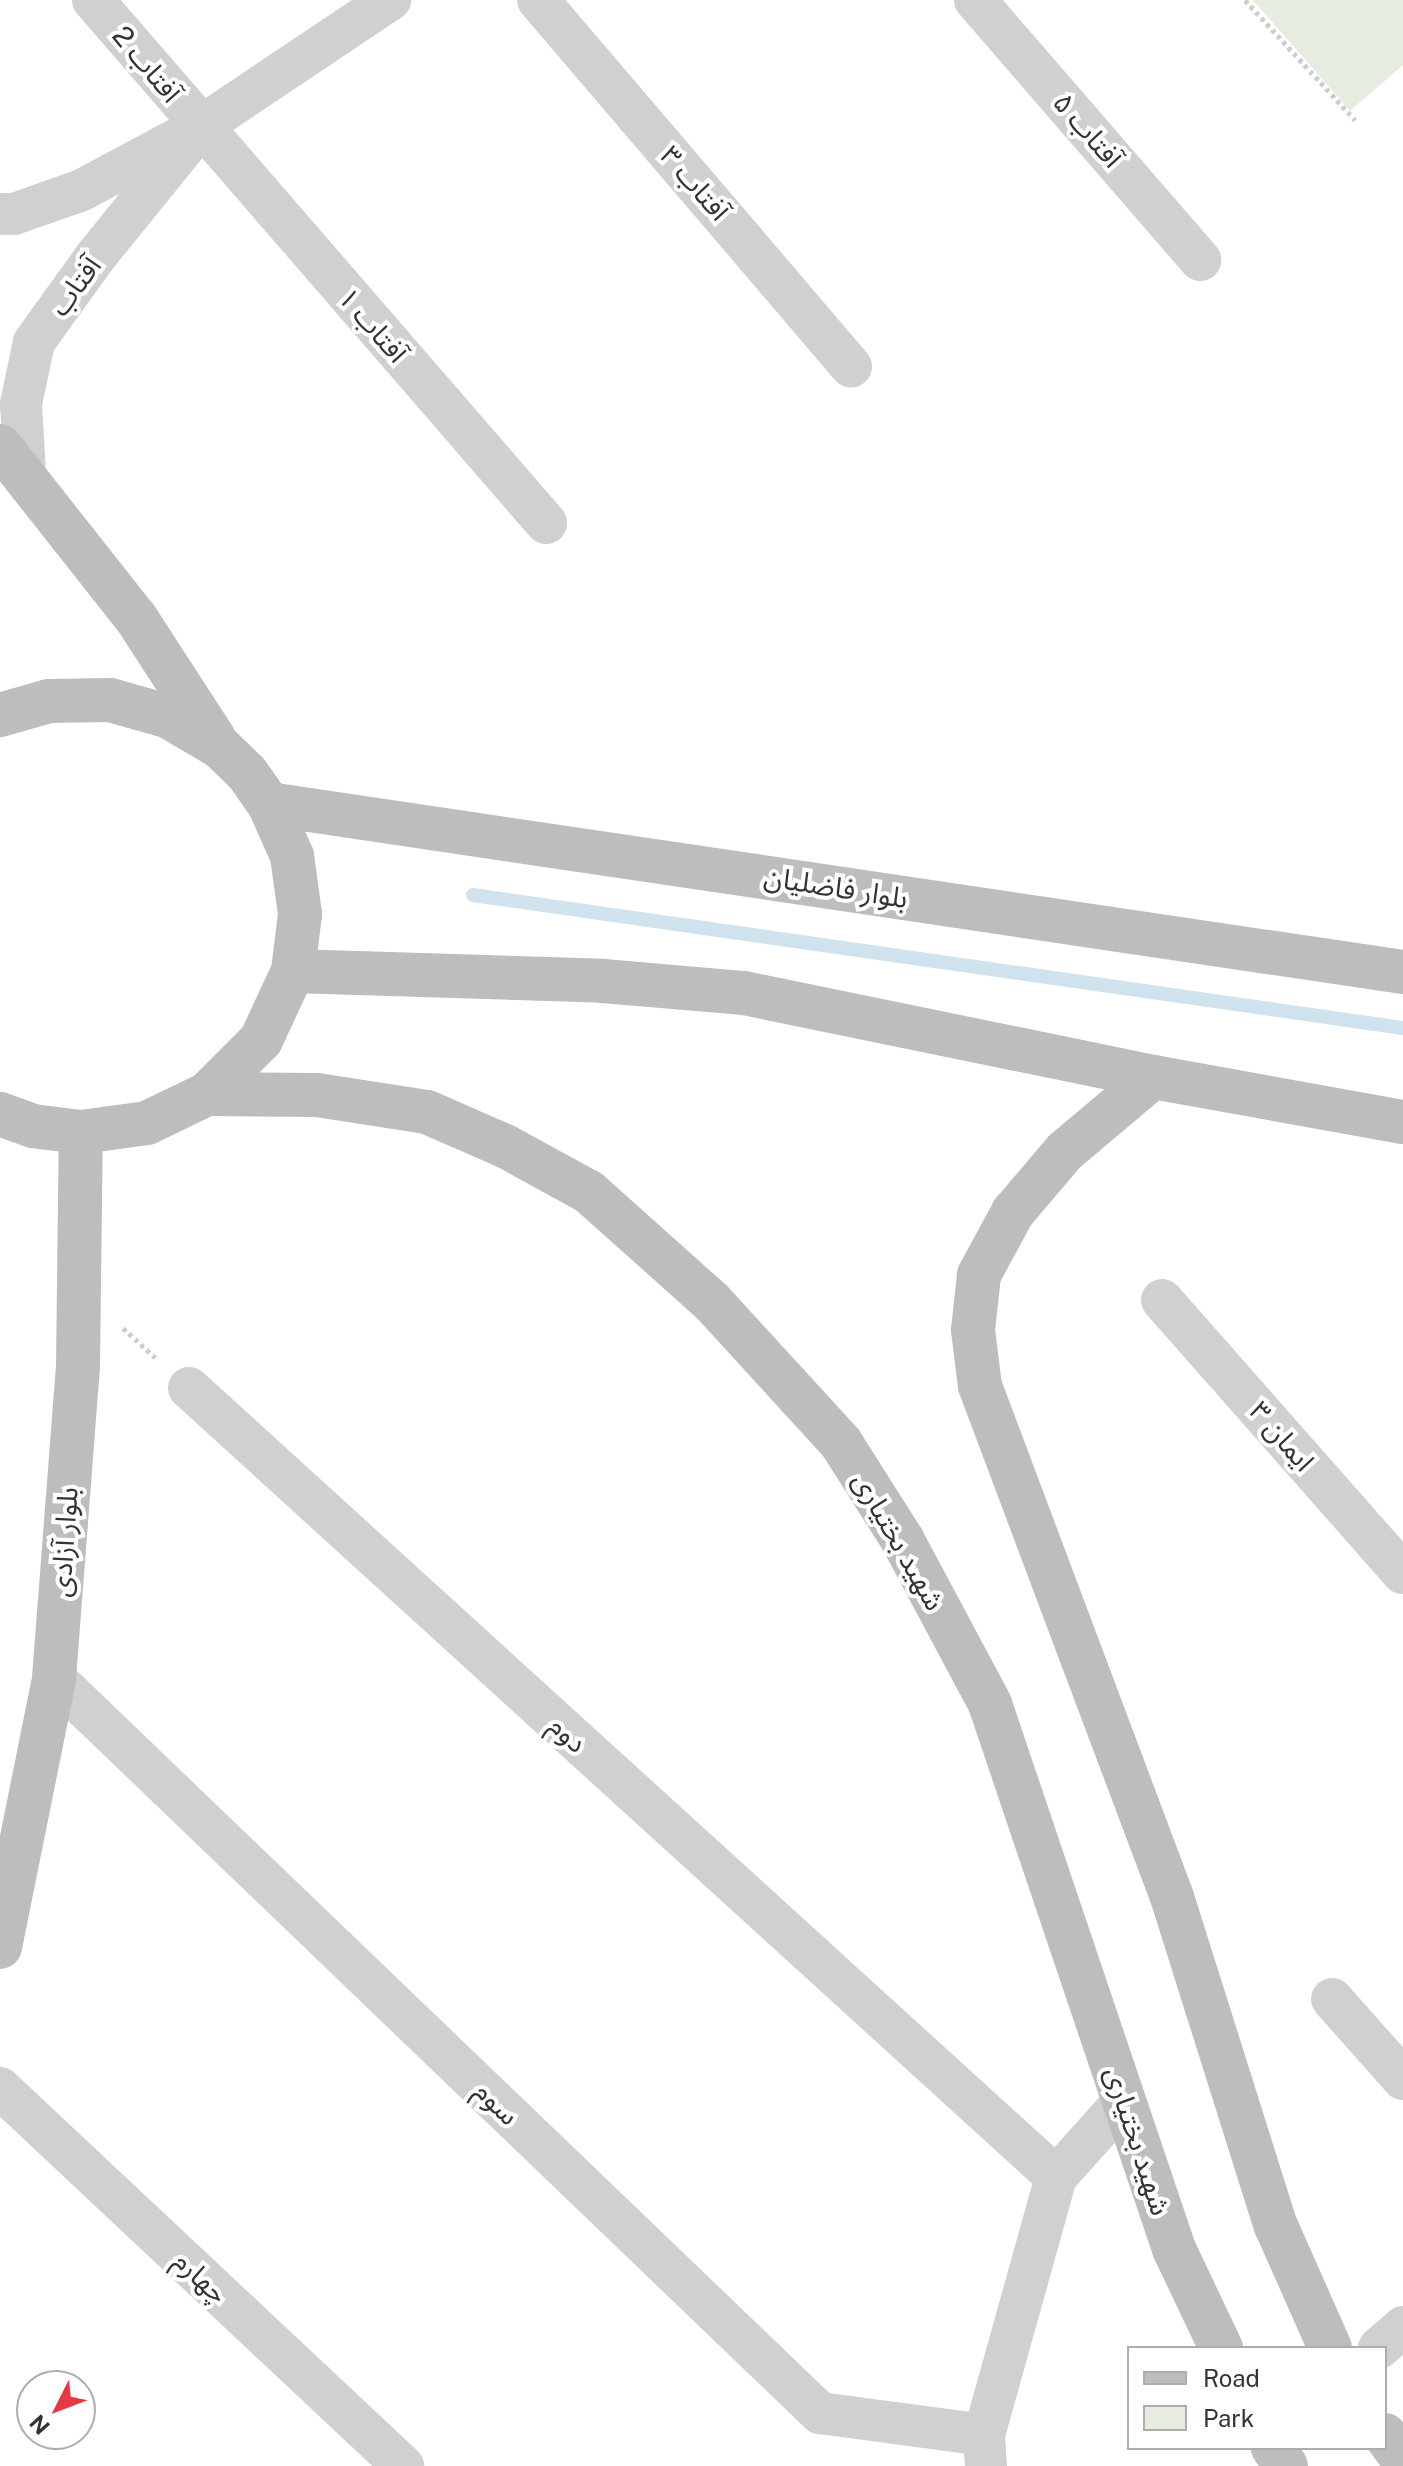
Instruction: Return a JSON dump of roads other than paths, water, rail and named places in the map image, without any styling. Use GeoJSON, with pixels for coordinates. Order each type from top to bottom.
{"type":"FeatureCollection","features":[{"type":"Feature","properties":{"kind":"main road"},"geometry":{"type":"LineString","coordinates":[[0,1114],[33,1126],[81,1132],[147,1123],[207,1094],[261,1040],[293,971],[300,914],[292,856],[269,804],[247,773],[220,747],[136,618],[12,460]]}},
{"type":"Feature","properties":{"kind":"main road"},"geometry":{"type":"LineString","coordinates":[[0,715],[49,701],[110,700],[167,716],[220,747]]}},
{"type":"Feature","properties":{"kind":"main road","name":"بلوار فاضلیان"},"geometry":{"type":"LineString","coordinates":[[269,804],[1403,972]]}},
{"type":"Feature","properties":{"kind":"main road"},"geometry":{"type":"LineString","coordinates":[[293,971],[603,981],[744,993],[1153,1077],[1403,1122]]}},
{"type":"Feature","properties":{"kind":"main road"},"geometry":{"type":"LineString","coordinates":[[1153,1077],[1065,1151],[1013,1212],[979,1275],[973,1330],[980,1386],[1172,1897],[1276,2226],[1329,2346]]}},
{"type":"Feature","properties":{"kind":"main road","name":"شهید بختیاری"},"geometry":{"type":"LineString","coordinates":[[207,1094],[317,1095],[427,1112],[505,1146],[589,1192],[723,1314],[841,1443],[902,1539],[990,1704],[1174,2249],[1220,2346]]}},
{"type":"Feature","properties":{"kind":"main road","name":"بلوار آزادی"},"geometry":{"type":"LineString","coordinates":[[0,1947],[54,1678],[81,1290],[81,1132]]}},
{"type":"Feature","properties":{"kind":"main road"},"geometry":{"type":"LineString","coordinates":[[1387,2438],[1403,2460]]}},
{"type":"Feature","properties":{"kind":"street","name":"آفتاب 2"},"geometry":{"type":"LineString","coordinates":[[93,0],[200,127]]}},
{"type":"Feature","properties":{"kind":"street","name":"آفتاب"},"geometry":{"type":"LineString","coordinates":[[0,214],[14,214],[82,190],[200,127],[390,0]]}},
{"type":"Feature","properties":{"kind":"street","name":"آفتاب ۳"},"geometry":{"type":"LineString","coordinates":[[538,0],[851,366]]}},
{"type":"Feature","properties":{"kind":"street","name":"آفتاب ۵"},"geometry":{"type":"LineString","coordinates":[[975,0],[1200,260]]}},
{"type":"Feature","properties":{"kind":"street","name":"آفتاب"},"geometry":{"type":"LineString","coordinates":[[12,460],[34,342],[96,256],[200,127]]}},
{"type":"Feature","properties":{"kind":"street","name":"آفتاب ۱"},"geometry":{"type":"LineString","coordinates":[[200,127],[546,523]]}},
{"type":"Feature","properties":{"kind":"street","name":"ایمان ۳"},"geometry":{"type":"LineString","coordinates":[[1162,1300],[1403,1573]]}},
{"type":"Feature","properties":{"kind":"street","name":"دوم"},"geometry":{"type":"LineString","coordinates":[[189,1388],[1056,2177]]}},
{"type":"Feature","properties":{"kind":"street","name":"سوم"},"geometry":{"type":"LineString","coordinates":[[54,1678],[820,2413],[985,2451]]}},
{"type":"Feature","properties":{"kind":"street"},"geometry":{"type":"LineString","coordinates":[[1332,1999],[1403,2079]]}},
{"type":"Feature","properties":{"kind":"street","name":"چهارم"},"geometry":{"type":"LineString","coordinates":[[0,2088],[403,2466]]}},
{"type":"Feature","properties":{"kind":"street"},"geometry":{"type":"LineString","coordinates":[[985,2451],[1056,2177],[1125,2100]]}},
{"type":"Feature","properties":{"kind":"street"},"geometry":{"type":"LineString","coordinates":[[1381,2346],[1403,2327]]}},
{"type":"Feature","properties":{"kind":"waterway"},"geometry":{"type":"LineString","coordinates":[[473,895],[1403,1028]]}}]}
